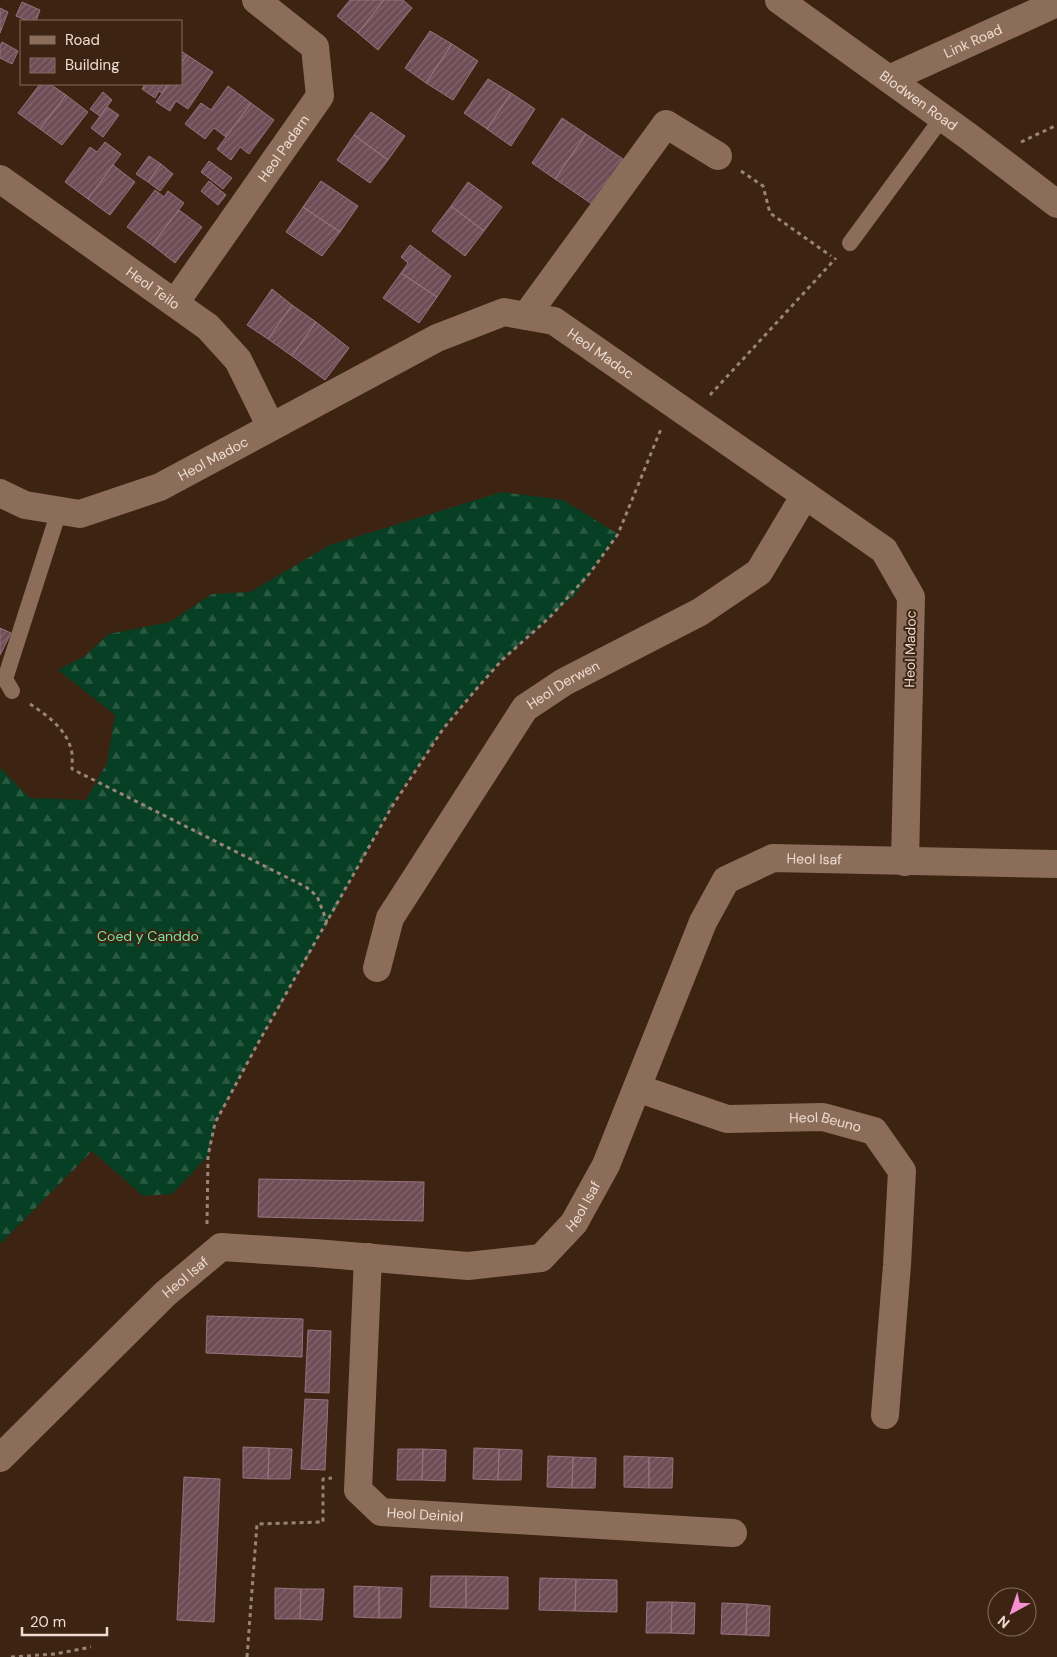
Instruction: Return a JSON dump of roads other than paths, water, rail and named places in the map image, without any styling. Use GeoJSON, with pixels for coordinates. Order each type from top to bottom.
{"type":"FeatureCollection","features":[{"type":"Feature","properties":{"kind":"street","name":"Heol Padarn"},"geometry":{"type":"LineString","coordinates":[[175,303],[320,96],[315,48],[256,0]]}},
{"type":"Feature","properties":{"kind":"street","name":"Blodwen Road"},"geometry":{"type":"LineString","coordinates":[[779,0],[1057,204]]}},
{"type":"Feature","properties":{"kind":"street","name":"Link Road"},"geometry":{"type":"LineString","coordinates":[[889,79],[1057,3]]}},
{"type":"Feature","properties":{"kind":"street"},"geometry":{"type":"LineString","coordinates":[[526,316],[666,124],[718,156]]}},
{"type":"Feature","properties":{"kind":"street","name":"Heol Teilo"},"geometry":{"type":"LineString","coordinates":[[0,179],[208,327],[238,360],[271,427]]}},
{"type":"Feature","properties":{"kind":"street","name":"Heol Madoc"},"geometry":{"type":"LineString","coordinates":[[0,493],[26,505],[80,514],[160,487],[437,338],[504,312],[554,321],[884,550],[911,597],[905,862]]}},
{"type":"Feature","properties":{"kind":"street","name":"Heol Derwen"},"geometry":{"type":"LineString","coordinates":[[377,968],[390,918],[525,708],[564,682],[700,612],[759,572],[805,495]]}},
{"type":"Feature","properties":{"kind":"street","name":"Heol Isaf"},"geometry":{"type":"LineString","coordinates":[[0,1458],[165,1294],[221,1247],[315,1252],[468,1266],[541,1258],[574,1223],[606,1165],[703,922],[726,880],[773,858],[1057,864]]}},
{"type":"Feature","properties":{"kind":"street","name":"Heol Beuno"},"geometry":{"type":"LineString","coordinates":[[637,1088],[727,1119],[823,1117],[874,1131],[902,1171],[897,1265],[885,1415]]}},
{"type":"Feature","properties":{"kind":"street","name":"Heol Deiniol"},"geometry":{"type":"LineString","coordinates":[[368,1257],[358,1490],[381,1512],[733,1533]]}},
{"type":"Feature","properties":{"kind":"lane"},"geometry":{"type":"LineString","coordinates":[[850,243],[942,118]]}},
{"type":"Feature","properties":{"kind":"lane"},"geometry":{"type":"LineString","coordinates":[[12,691],[5,679],[59,511]]}},
{"type":"Feature","properties":{"kind":"park label","name":"Coed y Canddo"},"geometry":{"type":"Point","coordinates":[148,936]}}]}
